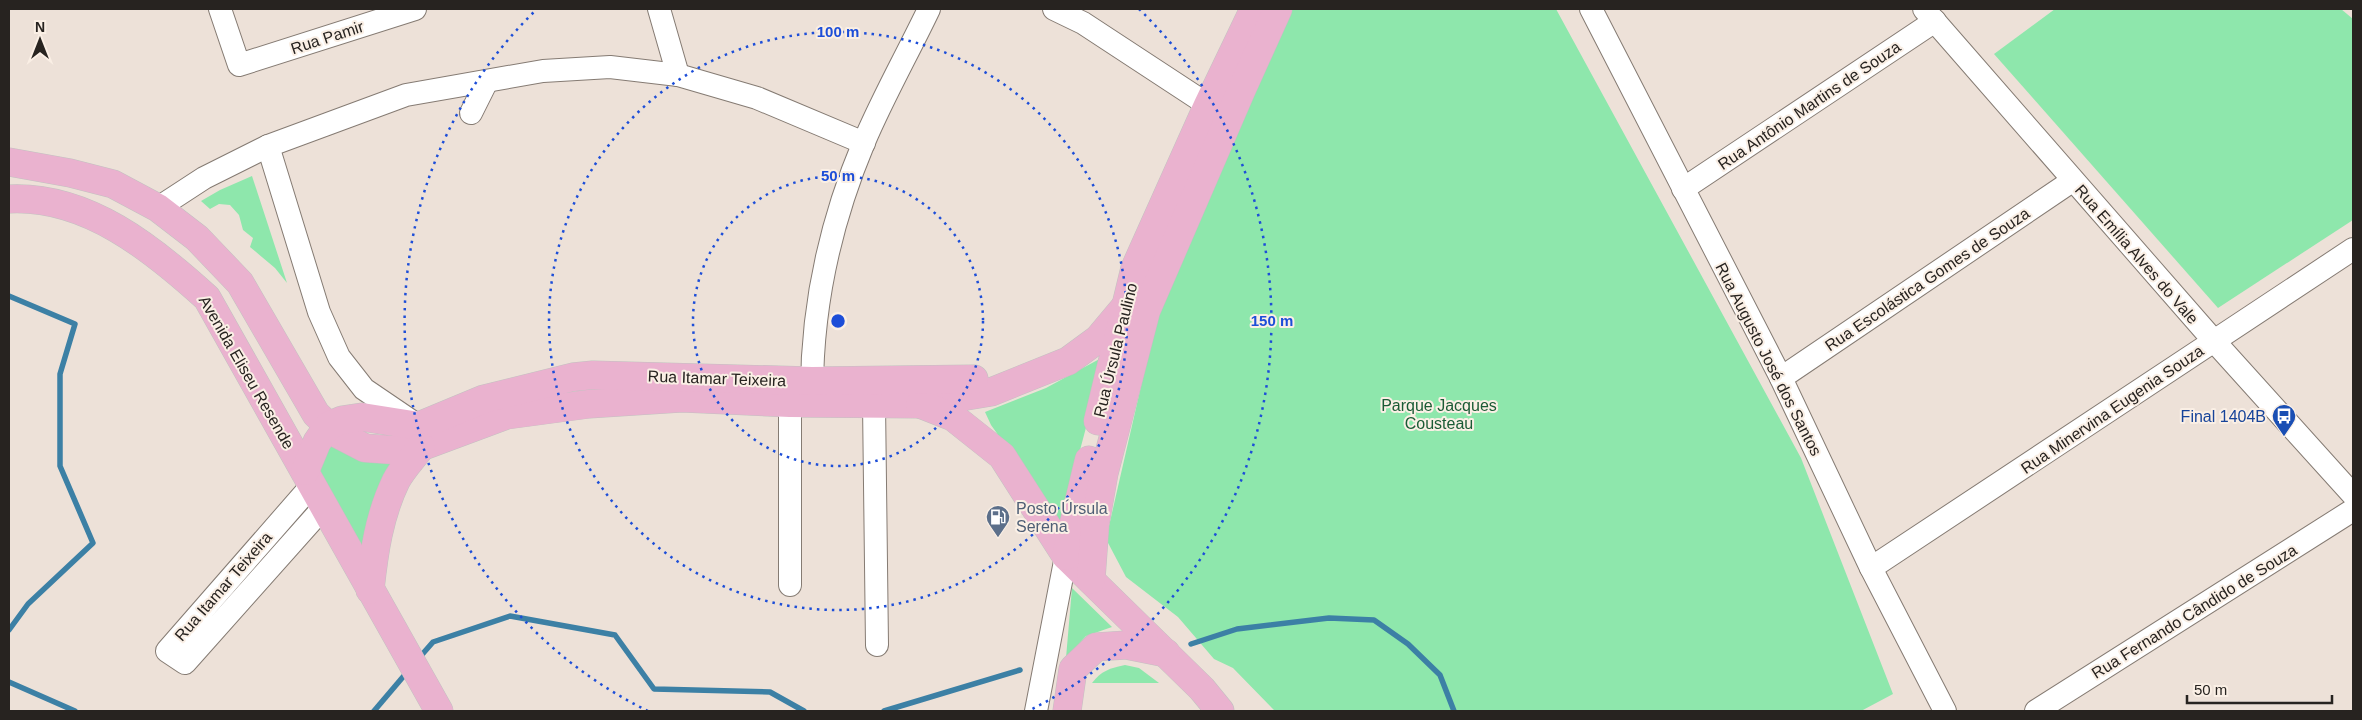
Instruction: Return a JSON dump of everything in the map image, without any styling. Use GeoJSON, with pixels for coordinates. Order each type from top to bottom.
{"type":"FeatureCollection","features":[{"type":"Feature","properties":{"kind":"main road","name":"Rua Úrsula Paulino"},"geometry":{"type":"LineString","coordinates":[[1066,556],[1135,268],[1208,105],[1254,9]]}},
{"type":"Feature","properties":{"kind":"main road","name":"Rua Úrsula Paulino"},"geometry":{"type":"LineString","coordinates":[[1091,580],[1095,524],[1104,473],[1146,311],[1278,9]]}},
{"type":"Feature","properties":{"kind":"main road"},"geometry":{"type":"LineString","coordinates":[[9,162],[70,173],[113,184],[158,208],[197,238],[240,283],[310,406],[336,433],[364,448],[393,450],[426,437]]}},
{"type":"Feature","properties":{"kind":"main road","name":"Avenida Eliseu Resende"},"geometry":{"type":"LineString","coordinates":[[9,199],[45,201],[81,212],[127,233],[167,261],[207,298],[395,636],[439,711]]}},
{"type":"Feature","properties":{"kind":"main road","name":"Rua Itamar Teixeira"},"geometry":{"type":"LineString","coordinates":[[805,396],[874,403],[919,404],[991,392],[1068,361],[1098,339],[1124,308]]}},
{"type":"Feature","properties":{"kind":"main road","name":"Rua Itamar Teixeira"},"geometry":{"type":"LineString","coordinates":[[426,437],[507,416],[589,404],[682,398],[805,396],[1022,380]]}},
{"type":"Feature","properties":{"kind":"main road","name":"Rua Itamar Teixeira"},"geometry":{"type":"LineString","coordinates":[[919,404],[953,417],[1002,456],[1066,556],[1202,689],[1220,711]]}},
{"type":"Feature","properties":{"kind":"main road","name":"Rua Itamar Teixeira"},"geometry":{"type":"LineString","coordinates":[[313,488],[317,442],[328,426]]}},
{"type":"Feature","properties":{"kind":"main road"},"geometry":{"type":"LineString","coordinates":[[370,590],[375,545],[383,514],[397,480],[426,437]]}},
{"type":"Feature","properties":{"kind":"main road"},"geometry":{"type":"LineString","coordinates":[[1067,711],[1073,669],[1096,647],[1126,645],[1166,653]]}},
{"type":"Feature","properties":{"kind":"street","name":"Rua Pamir"},"geometry":{"type":"LineString","coordinates":[[220,9],[239,65],[379,14],[415,9]]}},
{"type":"Feature","properties":{"kind":"street"},"geometry":{"type":"LineString","coordinates":[[659,9],[678,75]]}},
{"type":"Feature","properties":{"kind":"street"},"geometry":{"type":"LineString","coordinates":[[790,585],[805,396],[818,301],[829,243],[864,143],[929,9]]}},
{"type":"Feature","properties":{"kind":"street"},"geometry":{"type":"LineString","coordinates":[[1054,9],[1082,23],[1208,105]]}},
{"type":"Feature","properties":{"kind":"street","name":"Rua Augusto José dos Santos"},"geometry":{"type":"LineString","coordinates":[[1590,9],[1781,378],[1871,568],[1945,711]]}},
{"type":"Feature","properties":{"kind":"street","name":"Rua Antônio Martins de Souza"},"geometry":{"type":"LineString","coordinates":[[1683,189],[1929,15]]}},
{"type":"Feature","properties":{"kind":"street","name":"Rua Emília Alves do Vale"},"geometry":{"type":"LineString","coordinates":[[1929,15],[2072,181],[2353,495]]}},
{"type":"Feature","properties":{"kind":"street"},"geometry":{"type":"LineString","coordinates":[[158,208],[204,178],[268,146],[406,96],[543,71],[610,67],[678,75],[757,98],[864,143]]}},
{"type":"Feature","properties":{"kind":"street"},"geometry":{"type":"LineString","coordinates":[[471,113],[488,81]]}},
{"type":"Feature","properties":{"kind":"street"},"geometry":{"type":"LineString","coordinates":[[268,146],[319,312],[339,357],[364,388],[426,437]]}},
{"type":"Feature","properties":{"kind":"street","name":"Rua Escolástica Gomes de Souza"},"geometry":{"type":"LineString","coordinates":[[1781,378],[2072,181]]}},
{"type":"Feature","properties":{"kind":"street","name":"Rua Minervina Eugenia Souza"},"geometry":{"type":"LineString","coordinates":[[1871,568],[2353,249]]}},
{"type":"Feature","properties":{"kind":"street"},"geometry":{"type":"LineString","coordinates":[[874,403],[877,645]]}},
{"type":"Feature","properties":{"kind":"street","name":"Rua Itamar Teixeira"},"geometry":{"type":"LineString","coordinates":[[313,488],[185,663],[167,650],[313,488]]}},
{"type":"Feature","properties":{"kind":"street","name":"Rua Fernando Cândido de Souza"},"geometry":{"type":"LineString","coordinates":[[2036,711],[2353,510]]}},
{"type":"Feature","properties":{"kind":"street","name":"Rua Úrsula Paulino"},"geometry":{"type":"LineString","coordinates":[[1036,711],[1066,556]]}},
{"type":"Feature","properties":{"kind":"green space","name":"Parque Jacques Cousteau"},"geometry":{"type":"Polygon","coordinates":[[[1285,9],[1556,9],[1801,458],[1893,694],[1861,711],[1275,711],[1233,668],[1214,659],[1178,617],[1126,577],[1106,539],[1156,321],[1285,9]]]}},
{"type":"Feature","properties":{"kind":"green space"},"geometry":{"type":"Polygon","coordinates":[[[2055,9],[2341,9],[2353,19],[2353,220],[2218,308],[1994,54],[2055,9]]]}},
{"type":"Feature","properties":{"kind":"green space"},"geometry":{"type":"Polygon","coordinates":[[[252,176],[287,283],[275,268],[250,247],[253,238],[243,230],[239,215],[230,205],[219,204],[210,209],[201,201],[220,190],[252,176]]]}},
{"type":"Feature","properties":{"kind":"green space"},"geometry":{"type":"Polygon","coordinates":[[[1105,356],[1075,469],[1064,527],[991,425],[985,412],[1046,388],[1105,356]]]}},
{"type":"Feature","properties":{"kind":"green space"},"geometry":{"type":"Polygon","coordinates":[[[333,442],[401,459],[363,550],[316,466],[333,442]]]}},
{"type":"Feature","properties":{"kind":"green space"},"geometry":{"type":"Polygon","coordinates":[[[1072,588],[1112,627],[1086,636],[1066,658],[1072,588]]]}},
{"type":"Feature","properties":{"kind":"green space"},"geometry":{"type":"Polygon","coordinates":[[[1125,665],[1139,668],[1159,683],[1092,683],[1106,671],[1125,665]]]}},
{"type":"Feature","properties":{"kind":"waterway"},"geometry":{"type":"LineString","coordinates":[[9,296],[75,324],[60,374],[60,466],[93,543],[28,604],[9,630]]}},
{"type":"Feature","properties":{"kind":"waterway"},"geometry":{"type":"LineString","coordinates":[[419,658],[433,642],[510,616],[615,635],[654,689],[770,692],[804,711]]}},
{"type":"Feature","properties":{"kind":"waterway"},"geometry":{"type":"LineString","coordinates":[[1191,644],[1237,629],[1329,618],[1374,620],[1408,644],[1440,675],[1454,711]]}},
{"type":"Feature","properties":{"kind":"waterway"},"geometry":{"type":"LineString","coordinates":[[884,711],[1020,670]]}},
{"type":"Feature","properties":{"kind":"waterway"},"geometry":{"type":"LineString","coordinates":[[374,711],[408,671]]}},
{"type":"Feature","properties":{"kind":"waterway"},"geometry":{"type":"LineString","coordinates":[[9,682],[75,711]]}},
{"type":"Feature","properties":{"kind":"place","name":"Final 1404B"},"geometry":{"type":"Point","coordinates":[2284,437]}},
{"type":"Feature","properties":{"kind":"place","name":"Posto Úrsula Serena"},"geometry":{"type":"Point","coordinates":[998,538]}}]}
